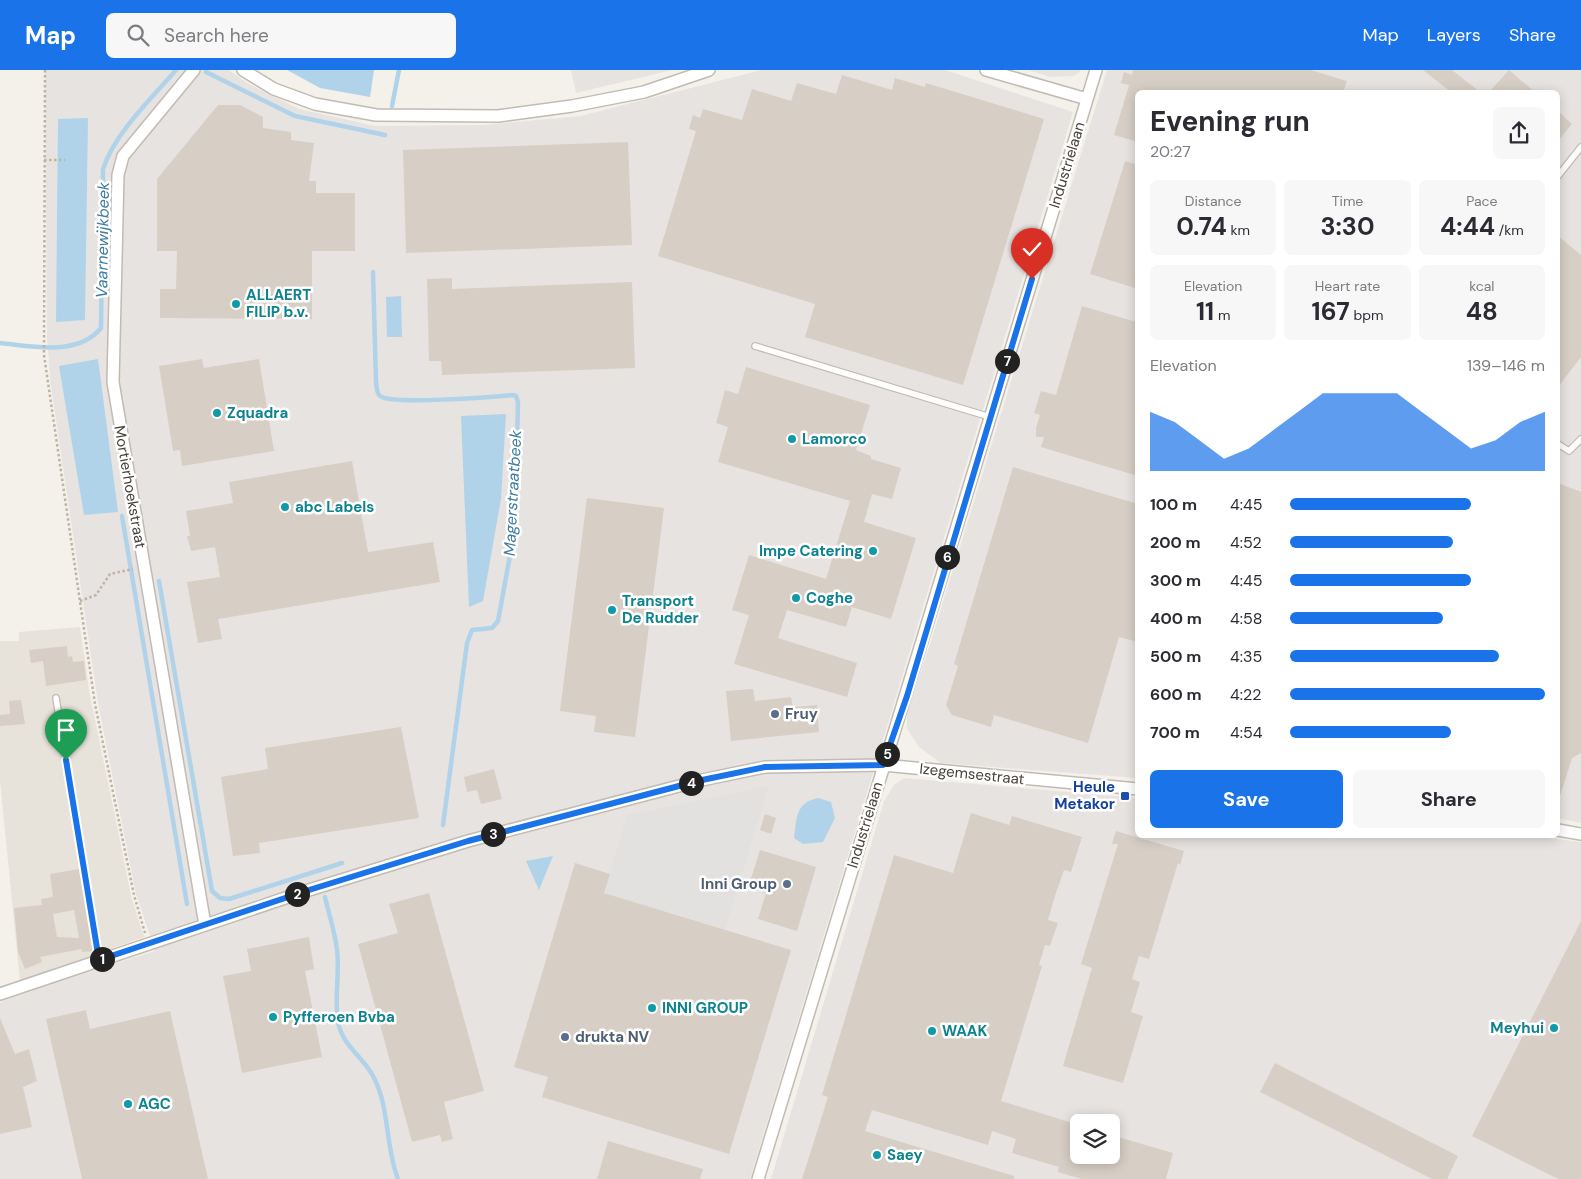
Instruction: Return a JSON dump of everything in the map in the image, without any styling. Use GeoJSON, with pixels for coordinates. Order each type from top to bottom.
{"type":"FeatureCollection","features":[{"type":"Feature","properties":{"kind":"street","name":"Mortierhoekstraat"},"geometry":{"type":"LineString","coordinates":[[194,70],[123,156],[118,175],[113,382],[205,925]]}},
{"type":"Feature","properties":{"kind":"street"},"geometry":{"type":"LineString","coordinates":[[243,70],[274,89],[315,104],[376,115],[498,116],[572,106],[644,92],[709,70]]}},
{"type":"Feature","properties":{"kind":"street"},"geometry":{"type":"LineString","coordinates":[[986,70],[1087,99]]}},
{"type":"Feature","properties":{"kind":"street","name":"Industrielaan"},"geometry":{"type":"LineString","coordinates":[[758,1179],[883,765],[907,696],[1096,70]]}},
{"type":"Feature","properties":{"kind":"street","name":"Izegemsestraat"},"geometry":{"type":"LineString","coordinates":[[0,994],[309,890],[468,841],[702,780],[765,767],[883,765],[1135,789]]}},
{"type":"Feature","properties":{"kind":"street"},"geometry":{"type":"LineString","coordinates":[[1560,830],[1581,834]]}},
{"type":"Feature","properties":{"kind":"lane"},"geometry":{"type":"LineString","coordinates":[[1560,173],[1581,147]]}},
{"type":"Feature","properties":{"kind":"lane"},"geometry":{"type":"LineString","coordinates":[[755,346],[990,417]]}},
{"type":"Feature","properties":{"kind":"lane"},"geometry":{"type":"LineString","coordinates":[[1560,445],[1569,451],[1581,439]]}},
{"type":"Feature","properties":{"kind":"lane"},"geometry":{"type":"LineString","coordinates":[[56,698],[99,960]]}},
{"type":"Feature","properties":{"kind":"path"},"geometry":{"type":"LineString","coordinates":[[45,70],[44,355],[95,704],[134,895],[148,944]]}},
{"type":"Feature","properties":{"kind":"path"},"geometry":{"type":"LineString","coordinates":[[44,160],[65,160]]}},
{"type":"Feature","properties":{"kind":"path"},"geometry":{"type":"LineString","coordinates":[[80,601],[96,596],[110,574],[133,569]]}},
{"type":"Feature","properties":{"kind":"shaded area"},"geometry":{"type":"Polygon","coordinates":[[[45,70],[229,70],[247,83],[299,109],[375,126],[484,125],[580,116],[762,70],[945,70],[1073,112],[750,1179],[0,1179],[0,1002],[68,978],[155,951],[136,894],[98,703],[51,386],[47,339],[45,70]]]}},
{"type":"Feature","properties":{"kind":"shaded area"},"geometry":{"type":"Polygon","coordinates":[[[571,70],[672,70],[576,93],[571,70]]]}},
{"type":"Feature","properties":{"kind":"shaded area"},"geometry":{"type":"Polygon","coordinates":[[[1028,70],[1080,70],[1079,73],[1073,76],[1050,77],[1028,70]]]}},
{"type":"Feature","properties":{"kind":"shaded area"},"geometry":{"type":"Polygon","coordinates":[[[1107,70],[1581,70],[1581,823],[1560,818],[1560,90],[1135,90],[1135,778],[941,763],[919,747],[907,729],[907,712],[931,641],[1107,70]]]}},
{"type":"Feature","properties":{"kind":"shaded area"},"geometry":{"type":"Polygon","coordinates":[[[80,627],[90,696],[131,896],[144,937],[20,981],[0,781],[0,641],[19,641],[19,632],[80,627]]]}},
{"type":"Feature","properties":{"kind":"shaded area"},"geometry":{"type":"Polygon","coordinates":[[[904,778],[1135,798],[1135,838],[1548,838],[1581,842],[1581,1179],[771,1179],[884,801],[894,785],[904,778]]]}},
{"type":"Feature","properties":{"kind":"shaded area"},"geometry":{"type":"Polygon","coordinates":[[[769,786],[725,930],[604,893],[627,815],[769,786]]]}},
{"type":"Feature","properties":{"kind":"water"},"geometry":{"type":"Polygon","coordinates":[[[287,70],[374,70],[370,97],[320,88],[287,70]]]}},
{"type":"Feature","properties":{"kind":"water"},"geometry":{"type":"Polygon","coordinates":[[[88,118],[85,320],[56,322],[58,119],[88,118]]]}},
{"type":"Feature","properties":{"kind":"water"},"geometry":{"type":"Polygon","coordinates":[[[401,296],[402,337],[387,337],[386,297],[401,296]]]}},
{"type":"Feature","properties":{"kind":"water"},"geometry":{"type":"Polygon","coordinates":[[[98,359],[118,512],[84,515],[59,366],[98,359]]]}},
{"type":"Feature","properties":{"kind":"water"},"geometry":{"type":"Polygon","coordinates":[[[506,414],[501,499],[483,601],[469,607],[461,416],[506,414]]]}},
{"type":"Feature","properties":{"kind":"water"},"geometry":{"type":"Polygon","coordinates":[[[818,798],[831,802],[835,818],[823,842],[803,844],[794,838],[798,812],[810,800],[818,798]]]}},
{"type":"Feature","properties":{"kind":"water"},"geometry":{"type":"Polygon","coordinates":[[[553,856],[539,890],[526,861],[553,856]]]}},
{"type":"Feature","properties":{"kind":"building"},"geometry":{"type":"Polygon","coordinates":[[[1133,70],[1311,70],[1347,81],[1344,90],[1135,90],[1135,141],[1114,135],[1129,85],[1121,83],[1124,72],[1132,75],[1133,70]]]}},
{"type":"Feature","properties":{"kind":"building"},"geometry":{"type":"Polygon","coordinates":[[[1423,70],[1452,70],[1477,90],[1448,90],[1423,70]]]}},
{"type":"Feature","properties":{"kind":"building"},"geometry":{"type":"Polygon","coordinates":[[[1509,70],[1533,90],[1491,90],[1509,70]]]}},
{"type":"Feature","properties":{"kind":"building"},"geometry":{"type":"Polygon","coordinates":[[[842,75],[892,90],[895,78],[925,87],[926,83],[1044,119],[963,385],[805,337],[815,304],[658,256],[696,131],[689,129],[693,115],[700,118],[703,109],[742,120],[752,89],[791,101],[797,83],[836,94],[842,75]]]}},
{"type":"Feature","properties":{"kind":"building"},"geometry":{"type":"Polygon","coordinates":[[[218,105],[240,105],[263,117],[263,128],[291,132],[291,140],[314,143],[309,181],[316,181],[316,193],[355,193],[355,251],[312,251],[312,319],[160,318],[160,289],[176,289],[177,251],[157,251],[157,179],[218,105]]]}},
{"type":"Feature","properties":{"kind":"building"},"geometry":{"type":"Polygon","coordinates":[[[1560,113],[1572,124],[1560,139],[1560,113]]]}},
{"type":"Feature","properties":{"kind":"building"},"geometry":{"type":"Polygon","coordinates":[[[628,142],[632,245],[406,253],[403,150],[628,142]]]}},
{"type":"Feature","properties":{"kind":"building"},"geometry":{"type":"Polygon","coordinates":[[[1125,161],[1135,164],[1135,288],[1090,274],[1125,161]]]}},
{"type":"Feature","properties":{"kind":"building"},"geometry":{"type":"Polygon","coordinates":[[[1560,238],[1581,255],[1581,357],[1560,384],[1560,238]]]}},
{"type":"Feature","properties":{"kind":"building"},"geometry":{"type":"Polygon","coordinates":[[[452,278],[452,289],[632,282],[635,368],[442,375],[441,361],[429,361],[427,279],[452,278]]]}},
{"type":"Feature","properties":{"kind":"building"},"geometry":{"type":"Polygon","coordinates":[[[1082,306],[1135,322],[1135,475],[1041,447],[1044,437],[1036,437],[1036,428],[1040,415],[1034,413],[1041,391],[1056,395],[1082,306]]]}},
{"type":"Feature","properties":{"kind":"building","name":"Zquadra"},"geometry":{"type":"Polygon","coordinates":[[[202,359],[204,368],[259,359],[274,451],[182,466],[180,450],[173,451],[159,366],[202,359]]]}},
{"type":"Feature","properties":{"kind":"building"},"geometry":{"type":"Polygon","coordinates":[[[746,367],[870,405],[856,450],[871,456],[871,459],[901,468],[892,499],[872,494],[864,522],[916,538],[891,619],[852,607],[846,627],[787,610],[778,638],[857,663],[847,697],[734,664],[749,615],[732,610],[749,555],[826,579],[850,501],[718,462],[728,427],[716,423],[725,390],[738,394],[746,367]]]}},
{"type":"Feature","properties":{"kind":"building"},"geometry":{"type":"Polygon","coordinates":[[[352,461],[368,552],[433,542],[440,582],[218,619],[222,639],[198,643],[187,582],[220,577],[215,547],[191,551],[187,536],[190,536],[186,511],[233,503],[229,482],[352,461]]]}},
{"type":"Feature","properties":{"kind":"building"},"geometry":{"type":"Polygon","coordinates":[[[1013,467],[1135,503],[1135,641],[1119,637],[1088,743],[994,715],[991,727],[952,715],[946,705],[958,666],[954,664],[1013,467]]]}},
{"type":"Feature","properties":{"kind":"building"},"geometry":{"type":"Polygon","coordinates":[[[1560,484],[1581,492],[1581,753],[1572,758],[1560,796],[1560,484]]]}},
{"type":"Feature","properties":{"kind":"building","name":"Transport De Rudder"},"geometry":{"type":"Polygon","coordinates":[[[587,498],[664,508],[635,737],[594,732],[596,716],[560,711],[587,498]]]}},
{"type":"Feature","properties":{"kind":"building"},"geometry":{"type":"Polygon","coordinates":[[[67,646],[68,657],[72,656],[73,662],[84,661],[86,680],[46,686],[43,661],[31,663],[29,650],[67,646]]]}},
{"type":"Feature","properties":{"kind":"building"},"geometry":{"type":"Polygon","coordinates":[[[753,689],[755,701],[791,697],[793,707],[817,705],[819,732],[731,741],[726,691],[753,689]]]}},
{"type":"Feature","properties":{"kind":"building"},"geometry":{"type":"Polygon","coordinates":[[[21,700],[25,724],[0,726],[0,715],[10,714],[9,701],[21,700]]]}},
{"type":"Feature","properties":{"kind":"building"},"geometry":{"type":"Polygon","coordinates":[[[401,727],[419,818],[259,843],[260,853],[233,856],[221,777],[268,769],[265,748],[401,727]]]}},
{"type":"Feature","properties":{"kind":"building"},"geometry":{"type":"Polygon","coordinates":[[[494,769],[502,799],[481,804],[477,790],[467,792],[464,777],[494,769]]]}},
{"type":"Feature","properties":{"kind":"building","name":"WAAK"},"geometry":{"type":"Polygon","coordinates":[[[971,813],[1009,825],[1012,816],[1082,837],[1071,872],[1064,870],[1055,896],[1048,920],[1058,923],[1050,946],[1045,945],[1039,965],[1042,966],[1001,1101],[1070,1122],[1070,1164],[1120,1164],[1120,1138],[1173,1153],[1166,1179],[1081,1179],[1058,1172],[1059,1167],[1012,1153],[1016,1139],[992,1131],[988,1145],[872,1110],[865,1131],[1014,1176],[1014,1179],[802,1179],[828,1097],[822,1095],[894,855],[953,873],[971,813]]]}},
{"type":"Feature","properties":{"kind":"building"},"geometry":{"type":"Polygon","coordinates":[[[765,814],[776,818],[771,834],[760,830],[765,814]]]}},
{"type":"Feature","properties":{"kind":"building"},"geometry":{"type":"Polygon","coordinates":[[[1116,831],[1184,851],[1180,865],[1178,863],[1149,959],[1139,956],[1132,979],[1140,982],[1131,1012],[1143,1016],[1123,1083],[1063,1066],[1092,968],[1081,964],[1118,844],[1112,844],[1116,831]]]}},
{"type":"Feature","properties":{"kind":"building"},"geometry":{"type":"Polygon","coordinates":[[[760,850],[816,867],[797,931],[758,919],[766,893],[748,888],[760,850]]]}},
{"type":"Feature","properties":{"kind":"building","name":"INNI GROUP"},"geometry":{"type":"Polygon","coordinates":[[[575,863],[610,874],[604,893],[791,950],[729,1154],[542,1097],[548,1077],[514,1067],[575,863]]]}},
{"type":"Feature","properties":{"kind":"building"},"geometry":{"type":"Polygon","coordinates":[[[79,869],[93,951],[82,952],[82,949],[40,957],[42,962],[25,969],[18,952],[14,908],[42,905],[41,899],[53,897],[50,874],[79,869]],[[74,910],[53,914],[57,937],[79,938],[74,910]]]}},
{"type":"Feature","properties":{"kind":"building"},"geometry":{"type":"Polygon","coordinates":[[[429,893],[484,1091],[444,1102],[453,1139],[442,1142],[440,1135],[412,1142],[358,944],[398,933],[389,904],[429,893]]]}},
{"type":"Feature","properties":{"kind":"building","name":"Meyhui"},"geometry":{"type":"Polygon","coordinates":[[[1581,921],[1581,1179],[1558,1179],[1472,1136],[1581,921]]]}},
{"type":"Feature","properties":{"kind":"building","name":"Pyfferoen Bvba"},"geometry":{"type":"Polygon","coordinates":[[[309,937],[314,969],[305,971],[322,1057],[242,1073],[223,976],[251,971],[247,949],[309,937]]]}},
{"type":"Feature","properties":{"kind":"building","name":"AGC"},"geometry":{"type":"Polygon","coordinates":[[[86,1010],[90,1029],[170,1011],[208,1179],[82,1179],[46,1019],[86,1010]]]}},
{"type":"Feature","properties":{"kind":"building"},"geometry":{"type":"Polygon","coordinates":[[[0,1018],[15,1054],[29,1049],[37,1081],[23,1087],[32,1127],[0,1134],[0,1018]]]}},
{"type":"Feature","properties":{"kind":"building"},"geometry":{"type":"Polygon","coordinates":[[[1275,1063],[1458,1156],[1447,1179],[1432,1179],[1260,1092],[1275,1063]]]}},
{"type":"Feature","properties":{"kind":"building"},"geometry":{"type":"Polygon","coordinates":[[[608,1141],[703,1169],[700,1179],[597,1179],[608,1141]]]}},
{"type":"Feature","properties":{"kind":"waterway","name":"Vaarnewijkbeek"},"geometry":{"type":"LineString","coordinates":[[0,343],[54,348],[80,343],[91,337],[101,328],[103,169],[116,142],[176,70]]}},
{"type":"Feature","properties":{"kind":"waterway","name":"Vaarnewijkbeek"},"geometry":{"type":"LineString","coordinates":[[392,106],[399,70]]}},
{"type":"Feature","properties":{"kind":"waterway","name":"Vaarnewijkbeek"},"geometry":{"type":"LineString","coordinates":[[206,72],[295,116],[385,135]]}},
{"type":"Feature","properties":{"kind":"waterway","name":"Magerstraatbeek"},"geometry":{"type":"LineString","coordinates":[[373,272],[376,382],[377,391],[380,396],[388,399],[421,400],[512,395],[516,396],[518,402],[511,550],[498,621],[492,628],[472,630],[467,643],[443,825]]}},
{"type":"Feature","properties":{"kind":"waterway"},"geometry":{"type":"LineString","coordinates":[[122,516],[187,904]]}},
{"type":"Feature","properties":{"kind":"waterway"},"geometry":{"type":"LineString","coordinates":[[159,581],[212,891],[220,898],[229,899],[342,863]]}},
{"type":"Feature","properties":{"kind":"waterway","name":"Magerstraatbeek"},"geometry":{"type":"LineString","coordinates":[[325,897],[337,950],[337,1004],[340,1030],[348,1044],[369,1069],[378,1088],[398,1179]]}},
{"type":"Feature","properties":{"kind":"place","name":"ALLAERT FILIP b.v."},"geometry":{"type":"Point","coordinates":[236,304]}},
{"type":"Feature","properties":{"kind":"place","name":"Zquadra"},"geometry":{"type":"Point","coordinates":[217,413]}},
{"type":"Feature","properties":{"kind":"place","name":"Lamorco"},"geometry":{"type":"Point","coordinates":[792,439]}},
{"type":"Feature","properties":{"kind":"place","name":"abc Labels"},"geometry":{"type":"Point","coordinates":[285,507]}},
{"type":"Feature","properties":{"kind":"place","name":"Impe Catering"},"geometry":{"type":"Point","coordinates":[873,551]}},
{"type":"Feature","properties":{"kind":"place","name":"Coghe"},"geometry":{"type":"Point","coordinates":[796,598]}},
{"type":"Feature","properties":{"kind":"place","name":"Transport De Rudder"},"geometry":{"type":"Point","coordinates":[612,610]}},
{"type":"Feature","properties":{"kind":"place","name":"Fruy"},"geometry":{"type":"Point","coordinates":[775,714]}},
{"type":"Feature","properties":{"kind":"place","name":"Heule Metakor"},"geometry":{"type":"Point","coordinates":[1125,796]}},
{"type":"Feature","properties":{"kind":"place","name":"Inni Group"},"geometry":{"type":"Point","coordinates":[787,884]}},
{"type":"Feature","properties":{"kind":"place","name":"INNI GROUP"},"geometry":{"type":"Point","coordinates":[652,1008]}},
{"type":"Feature","properties":{"kind":"place","name":"Pyfferoen Bvba"},"geometry":{"type":"Point","coordinates":[273,1017]}},
{"type":"Feature","properties":{"kind":"place","name":"Meyhui"},"geometry":{"type":"Point","coordinates":[1554,1028]}},
{"type":"Feature","properties":{"kind":"place","name":"WAAK"},"geometry":{"type":"Point","coordinates":[932,1031]}},
{"type":"Feature","properties":{"kind":"place","name":"drukta NV"},"geometry":{"type":"Point","coordinates":[565,1037]}},
{"type":"Feature","properties":{"kind":"place","name":"AGC"},"geometry":{"type":"Point","coordinates":[128,1104]}},
{"type":"Feature","properties":{"kind":"place","name":"Saey"},"geometry":{"type":"Point","coordinates":[877,1155]}},
{"type":"Feature","properties":{"kind":"route"},"geometry":{"type":"LineString","coordinates":[[66,760],[99,960],[309,890],[468,841],[702,780],[765,767],[883,765],[907,696],[952,539],[1032,279]]}}]}
